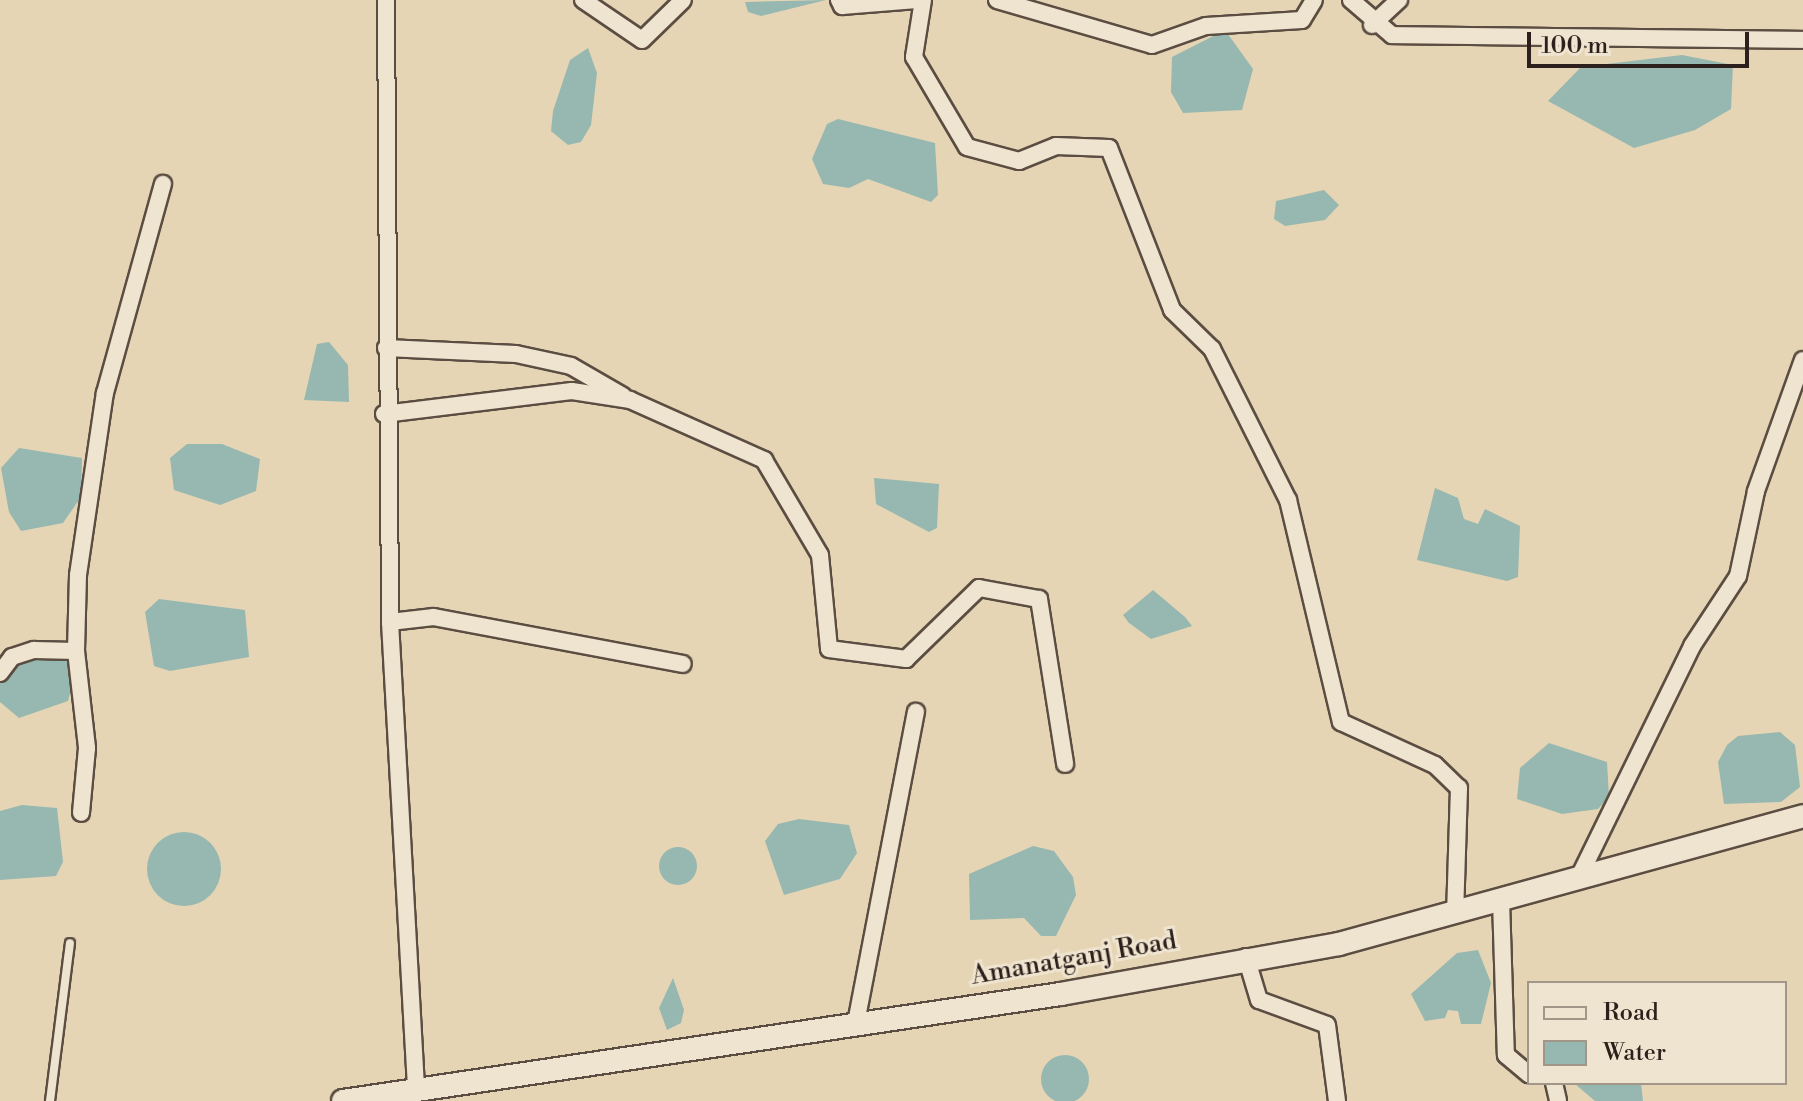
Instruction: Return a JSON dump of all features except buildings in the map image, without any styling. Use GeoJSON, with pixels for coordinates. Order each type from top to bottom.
{"type":"FeatureCollection","features":[{"type":"Feature","properties":{"kind":"main road","name":"Amanatganj Road"},"geometry":{"type":"LineString","coordinates":[[343,1101],[856,1023],[1339,944],[1803,816]]}},
{"type":"Feature","properties":{"kind":"street"},"geometry":{"type":"LineString","coordinates":[[386,0],[384,414],[390,622],[416,1088]]}},
{"type":"Feature","properties":{"kind":"street"},"geometry":{"type":"LineString","coordinates":[[583,0],[642,40],[683,0]]}},
{"type":"Feature","properties":{"kind":"street"},"geometry":{"type":"LineString","coordinates":[[839,0],[842,6],[920,0],[914,57],[967,147],[1019,161],[1056,146],[1109,148],[1172,310],[1212,349],[1288,500],[1341,722],[1435,765],[1459,788],[1455,913]]}},
{"type":"Feature","properties":{"kind":"street"},"geometry":{"type":"LineString","coordinates":[[997,0],[1152,45],[1206,26],[1302,20],[1314,0]]}},
{"type":"Feature","properties":{"kind":"street"},"geometry":{"type":"LineString","coordinates":[[1351,0],[1372,25],[1392,35],[1530,42],[1803,40]]}},
{"type":"Feature","properties":{"kind":"street"},"geometry":{"type":"LineString","coordinates":[[1372,25],[1399,0]]}},
{"type":"Feature","properties":{"kind":"street"},"geometry":{"type":"LineString","coordinates":[[81,813],[87,748],[76,651],[78,575],[105,393],[163,184]]}},
{"type":"Feature","properties":{"kind":"street"},"geometry":{"type":"LineString","coordinates":[[386,348],[516,354],[571,366],[630,400],[764,460],[820,555],[829,649],[906,659],[979,588],[1039,599],[1065,764]]}},
{"type":"Feature","properties":{"kind":"street"},"geometry":{"type":"LineString","coordinates":[[1578,879],[1692,646],[1738,576],[1756,491],[1803,360]]}},
{"type":"Feature","properties":{"kind":"street"},"geometry":{"type":"LineString","coordinates":[[384,414],[448,411],[531,392],[630,400]]}},
{"type":"Feature","properties":{"kind":"street"},"geometry":{"type":"LineString","coordinates":[[390,622],[434,617],[683,664]]}},
{"type":"Feature","properties":{"kind":"street"},"geometry":{"type":"LineString","coordinates":[[0,673],[12,657],[34,650],[76,651]]}},
{"type":"Feature","properties":{"kind":"street"},"geometry":{"type":"LineString","coordinates":[[856,1023],[916,712]]}},
{"type":"Feature","properties":{"kind":"street"},"geometry":{"type":"LineString","coordinates":[[1501,900],[1506,1055],[1527,1072]]}},
{"type":"Feature","properties":{"kind":"street"},"geometry":{"type":"LineString","coordinates":[[1246,957],[1259,1000],[1327,1025],[1337,1101]]}},
{"type":"Feature","properties":{"kind":"lane"},"geometry":{"type":"LineString","coordinates":[[50,1101],[70,943]]}},
{"type":"Feature","properties":{"kind":"water"},"geometry":{"type":"Polygon","coordinates":[[[826,0],[761,16],[748,12],[745,2],[826,0]]]}},
{"type":"Feature","properties":{"kind":"water"},"geometry":{"type":"Polygon","coordinates":[[[1225,30],[1253,69],[1242,110],[1183,113],[1171,92],[1172,57],[1225,30]]]}},
{"type":"Feature","properties":{"kind":"water"},"geometry":{"type":"Polygon","coordinates":[[[588,48],[597,73],[591,125],[581,142],[568,145],[551,131],[553,111],[570,60],[588,48]]]}},
{"type":"Feature","properties":{"kind":"water"},"geometry":{"type":"Polygon","coordinates":[[[1682,55],[1733,65],[1731,109],[1695,130],[1634,148],[1548,101],[1581,67],[1682,55]]]}},
{"type":"Feature","properties":{"kind":"water"},"geometry":{"type":"Polygon","coordinates":[[[838,119],[935,143],[938,195],[931,202],[868,179],[849,188],[823,184],[812,159],[827,124],[838,119]]]}},
{"type":"Feature","properties":{"kind":"water"},"geometry":{"type":"Polygon","coordinates":[[[1324,190],[1339,205],[1325,220],[1285,226],[1274,219],[1276,201],[1324,190]]]}},
{"type":"Feature","properties":{"kind":"water"},"geometry":{"type":"Polygon","coordinates":[[[329,342],[348,365],[349,402],[304,400],[317,344],[329,342]]]}},
{"type":"Feature","properties":{"kind":"water"},"geometry":{"type":"Polygon","coordinates":[[[187,444],[222,444],[260,459],[256,491],[220,505],[174,490],[170,458],[187,444]]]}},
{"type":"Feature","properties":{"kind":"water"},"geometry":{"type":"Polygon","coordinates":[[[19,448],[82,458],[81,497],[63,523],[21,531],[9,512],[1,468],[19,448]]]}},
{"type":"Feature","properties":{"kind":"water"},"geometry":{"type":"Polygon","coordinates":[[[874,478],[939,484],[937,528],[929,532],[876,504],[874,478]]]}},
{"type":"Feature","properties":{"kind":"water"},"geometry":{"type":"Polygon","coordinates":[[[1435,488],[1458,498],[1464,519],[1478,524],[1485,509],[1520,526],[1518,577],[1507,581],[1417,560],[1435,488]]]}},
{"type":"Feature","properties":{"kind":"water"},"geometry":{"type":"Polygon","coordinates":[[[1153,590],[1192,626],[1151,639],[1129,623],[1123,615],[1153,590]]]}},
{"type":"Feature","properties":{"kind":"water"},"geometry":{"type":"Polygon","coordinates":[[[159,599],[245,610],[249,657],[170,671],[154,666],[145,612],[159,599]]]}},
{"type":"Feature","properties":{"kind":"water"},"geometry":{"type":"Polygon","coordinates":[[[29,655],[66,655],[72,686],[68,701],[19,718],[0,702],[0,678],[29,655]]]}},
{"type":"Feature","properties":{"kind":"water"},"geometry":{"type":"Polygon","coordinates":[[[1780,732],[1795,745],[1800,787],[1781,802],[1724,804],[1718,762],[1727,745],[1738,736],[1780,732]]]}},
{"type":"Feature","properties":{"kind":"water"},"geometry":{"type":"Polygon","coordinates":[[[1549,743],[1607,762],[1609,797],[1598,809],[1562,814],[1517,799],[1520,768],[1549,743]]]}},
{"type":"Feature","properties":{"kind":"water"},"geometry":{"type":"Polygon","coordinates":[[[22,805],[57,808],[63,862],[56,876],[0,880],[0,811],[22,805]]]}},
{"type":"Feature","properties":{"kind":"water"},"geometry":{"type":"Polygon","coordinates":[[[799,819],[849,825],[857,853],[840,879],[784,895],[765,841],[778,824],[799,819]]]}},
{"type":"Feature","properties":{"kind":"water"},"geometry":{"type":"Polygon","coordinates":[[[184,832],[198,835],[210,843],[218,855],[221,869],[218,883],[210,895],[198,903],[184,906],[170,903],[158,895],[150,883],[147,869],[150,855],[158,843],[170,835],[184,832]]]}},
{"type":"Feature","properties":{"kind":"water"},"geometry":{"type":"Polygon","coordinates":[[[1033,846],[1054,851],[1073,877],[1076,895],[1056,936],[1041,936],[1024,918],[970,920],[969,874],[1033,846]]]}},
{"type":"Feature","properties":{"kind":"water"},"geometry":{"type":"Polygon","coordinates":[[[678,847],[692,852],[697,866],[692,880],[678,885],[664,880],[659,866],[664,852],[678,847]]]}},
{"type":"Feature","properties":{"kind":"water"},"geometry":{"type":"Polygon","coordinates":[[[1478,950],[1491,983],[1481,1024],[1461,1024],[1458,1011],[1448,1010],[1445,1018],[1425,1021],[1411,994],[1457,953],[1478,950]]]}},
{"type":"Feature","properties":{"kind":"water"},"geometry":{"type":"Polygon","coordinates":[[[673,978],[684,1010],[681,1023],[667,1030],[659,1008],[673,978]]]}},
{"type":"Feature","properties":{"kind":"water"},"geometry":{"type":"Polygon","coordinates":[[[1056,1056],[1074,1056],[1088,1070],[1088,1088],[1074,1102],[1056,1102],[1042,1088],[1042,1070],[1056,1056]]]}},
{"type":"Feature","properties":{"kind":"water"},"geometry":{"type":"Polygon","coordinates":[[[1576,1085],[1641,1085],[1643,1101],[1595,1101],[1576,1085]]]}}]}
